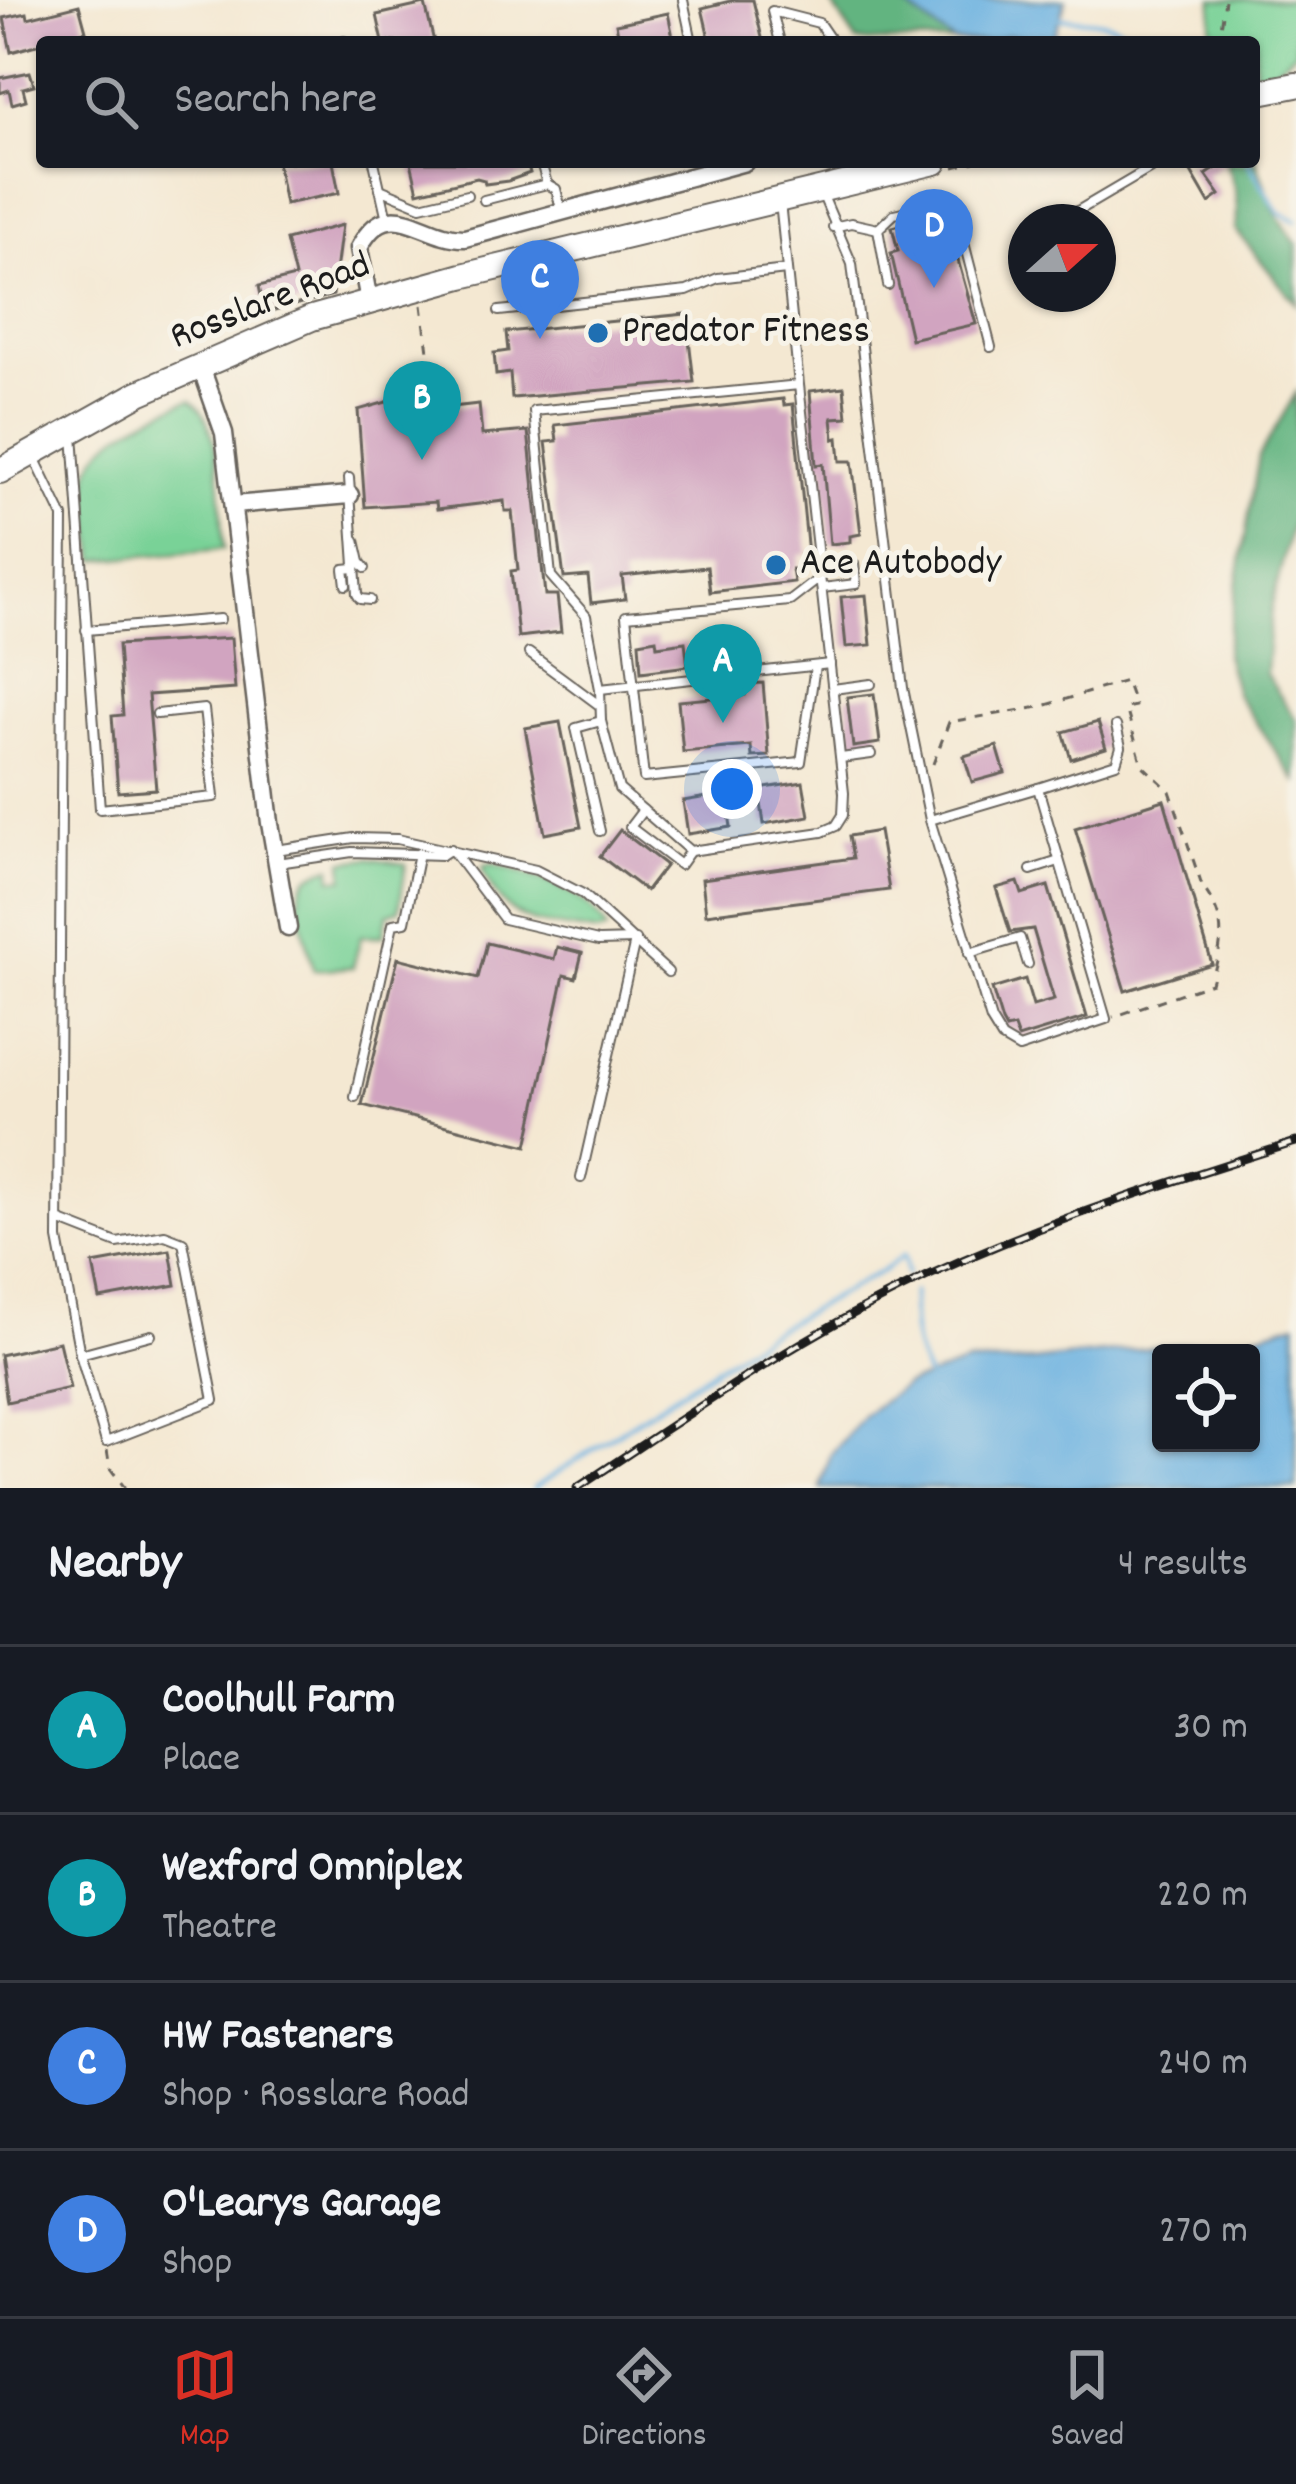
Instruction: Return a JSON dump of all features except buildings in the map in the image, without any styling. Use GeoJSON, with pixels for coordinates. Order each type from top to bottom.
{"type":"FeatureCollection","features":[{"type":"Feature","properties":{"kind":"main road"},"geometry":{"type":"LineString","coordinates":[[1260,92],[1296,86]]}},
{"type":"Feature","properties":{"kind":"main road","name":"Rosslare Road"},"geometry":{"type":"LineString","coordinates":[[0,471],[139,393],[312,318],[779,200],[926,168]]}},
{"type":"Feature","properties":{"kind":"street"},"geometry":{"type":"LineString","coordinates":[[369,301],[359,248],[375,226],[387,220],[401,219],[448,238],[465,238],[708,168]]}},
{"type":"Feature","properties":{"kind":"street"},"geometry":{"type":"LineString","coordinates":[[201,368],[224,433],[288,928]]}},
{"type":"Feature","properties":{"kind":"street"},"geometry":{"type":"LineString","coordinates":[[233,505],[350,487]]}},
{"type":"Feature","properties":{"kind":"lane"},"geometry":{"type":"LineString","coordinates":[[683,0],[691,36]]}},
{"type":"Feature","properties":{"kind":"lane"},"geometry":{"type":"LineString","coordinates":[[778,36],[772,11],[819,23],[828,36]]}},
{"type":"Feature","properties":{"kind":"lane"},"geometry":{"type":"LineString","coordinates":[[375,168],[387,220]]}},
{"type":"Feature","properties":{"kind":"lane"},"geometry":{"type":"LineString","coordinates":[[543,168],[547,184]]}},
{"type":"Feature","properties":{"kind":"lane"},"geometry":{"type":"LineString","coordinates":[[1090,204],[1151,168]]}},
{"type":"Feature","properties":{"kind":"lane"},"geometry":{"type":"LineString","coordinates":[[484,200],[547,184],[556,189],[561,209]]}},
{"type":"Feature","properties":{"kind":"lane"},"geometry":{"type":"LineString","coordinates":[[380,189],[421,206],[467,195]]}},
{"type":"Feature","properties":{"kind":"lane"},"geometry":{"type":"LineString","coordinates":[[821,190],[852,264],[903,688],[930,820],[991,1020],[1002,1038],[1018,1048],[1106,1019],[1038,788]]}},
{"type":"Feature","properties":{"kind":"lane"},"geometry":{"type":"LineString","coordinates":[[644,810],[630,826],[680,865],[690,851],[823,832],[836,826],[843,815],[841,758],[779,200]]}},
{"type":"Feature","properties":{"kind":"lane"},"geometry":{"type":"LineString","coordinates":[[878,229],[894,214],[953,200],[991,347]]}},
{"type":"Feature","properties":{"kind":"lane"},"geometry":{"type":"LineString","coordinates":[[833,227],[851,223],[878,229]]}},
{"type":"Feature","properties":{"kind":"lane"},"geometry":{"type":"LineString","coordinates":[[878,229],[889,285]]}},
{"type":"Feature","properties":{"kind":"lane"},"geometry":{"type":"LineString","coordinates":[[499,311],[687,291],[718,278],[786,270]]}},
{"type":"Feature","properties":{"kind":"lane"},"geometry":{"type":"LineString","coordinates":[[690,851],[619,789],[601,721],[586,616],[551,576],[534,411],[799,386]]}},
{"type":"Feature","properties":{"kind":"lane"},"geometry":{"type":"LineString","coordinates":[[73,428],[100,809],[214,797],[204,709],[157,714]]}},
{"type":"Feature","properties":{"kind":"lane"},"geometry":{"type":"LineString","coordinates":[[33,453],[62,517],[58,1239],[80,1354],[106,1442],[214,1400],[183,1242],[165,1235],[117,1243],[61,1221]]}},
{"type":"Feature","properties":{"kind":"lane"},"geometry":{"type":"LineString","coordinates":[[350,487],[357,593],[360,599],[370,600]]}},
{"type":"Feature","properties":{"kind":"lane"},"geometry":{"type":"LineString","coordinates":[[354,538],[365,568]]}},
{"type":"Feature","properties":{"kind":"lane"},"geometry":{"type":"LineString","coordinates":[[814,666],[801,763],[644,778],[626,616],[790,602],[822,582],[856,584],[854,564]]}},
{"type":"Feature","properties":{"kind":"lane"},"geometry":{"type":"LineString","coordinates":[[346,584],[344,568],[354,568]]}},
{"type":"Feature","properties":{"kind":"lane"},"geometry":{"type":"LineString","coordinates":[[86,630],[220,620]]}},
{"type":"Feature","properties":{"kind":"lane"},"geometry":{"type":"LineString","coordinates":[[529,653],[599,705]]}},
{"type":"Feature","properties":{"kind":"lane"},"geometry":{"type":"LineString","coordinates":[[600,689],[830,664]]}},
{"type":"Feature","properties":{"kind":"lane"},"geometry":{"type":"LineString","coordinates":[[833,689],[871,684]]}},
{"type":"Feature","properties":{"kind":"lane"},"geometry":{"type":"LineString","coordinates":[[600,831],[576,728],[601,721]]}},
{"type":"Feature","properties":{"kind":"lane"},"geometry":{"type":"LineString","coordinates":[[930,820],[1116,763],[1121,747],[1116,726]]}},
{"type":"Feature","properties":{"kind":"lane"},"geometry":{"type":"LineString","coordinates":[[841,758],[871,754]]}},
{"type":"Feature","properties":{"kind":"lane"},"geometry":{"type":"LineString","coordinates":[[276,857],[354,838],[397,839],[536,870],[583,894],[668,972]]}},
{"type":"Feature","properties":{"kind":"lane"},"geometry":{"type":"LineString","coordinates":[[276,857],[352,852],[442,855],[451,849]]}},
{"type":"Feature","properties":{"kind":"lane"},"geometry":{"type":"LineString","coordinates":[[451,849],[504,919],[598,941],[635,940]]}},
{"type":"Feature","properties":{"kind":"lane"},"geometry":{"type":"LineString","coordinates":[[355,1097],[392,924],[405,922],[419,853]]}},
{"type":"Feature","properties":{"kind":"lane"},"geometry":{"type":"LineString","coordinates":[[1031,870],[1060,862]]}},
{"type":"Feature","properties":{"kind":"lane"},"geometry":{"type":"LineString","coordinates":[[969,952],[1020,938],[1028,964]]}},
{"type":"Feature","properties":{"kind":"lane"},"geometry":{"type":"LineString","coordinates":[[581,1178],[635,940]]}},
{"type":"Feature","properties":{"kind":"lane"},"geometry":{"type":"LineString","coordinates":[[80,1354],[151,1335]]}},
{"type":"Feature","properties":{"kind":"path"},"geometry":{"type":"LineString","coordinates":[[1220,36],[1225,0]]}},
{"type":"Feature","properties":{"kind":"path"},"geometry":{"type":"LineString","coordinates":[[0,16],[3,32]]}},
{"type":"Feature","properties":{"kind":"path"},"geometry":{"type":"LineString","coordinates":[[422,306],[431,374]]}},
{"type":"Feature","properties":{"kind":"path"},"geometry":{"type":"LineString","coordinates":[[933,764],[949,722],[1040,706],[1126,681],[1135,706],[1126,708],[1142,764],[1169,791],[1224,936],[1211,983],[1106,1019]]}},
{"type":"Feature","properties":{"kind":"path"},"geometry":{"type":"LineString","coordinates":[[106,1442],[110,1468],[125,1488]]}},
{"type":"Feature","properties":{"kind":"green space"},"geometry":{"type":"Polygon","coordinates":[[[829,0],[898,0],[946,36],[853,36],[829,0]]]}},
{"type":"Feature","properties":{"kind":"green space"},"geometry":{"type":"Polygon","coordinates":[[[1213,0],[1296,0],[1296,51],[1273,70],[1260,73],[1260,36],[1211,36],[1213,0]]]}},
{"type":"Feature","properties":{"kind":"green space"},"geometry":{"type":"Polygon","coordinates":[[[1227,168],[1259,168],[1275,211],[1296,244],[1296,304],[1235,229],[1236,195],[1227,168]]]}},
{"type":"Feature","properties":{"kind":"green space"},"geometry":{"type":"Polygon","coordinates":[[[1296,393],[1296,505],[1271,610],[1266,674],[1296,720],[1296,781],[1236,694],[1225,654],[1259,456],[1296,393]]]}},
{"type":"Feature","properties":{"kind":"green space"},"geometry":{"type":"Polygon","coordinates":[[[191,400],[202,411],[215,447],[224,549],[96,560],[88,497],[92,465],[116,436],[191,400]]]}},
{"type":"Feature","properties":{"kind":"green space"},"geometry":{"type":"Polygon","coordinates":[[[370,858],[406,864],[399,910],[388,914],[383,936],[361,936],[353,967],[314,970],[300,912],[305,881],[331,867],[332,879],[344,878],[343,861],[370,858]]]}},
{"type":"Feature","properties":{"kind":"green space"},"geometry":{"type":"Polygon","coordinates":[[[493,864],[573,894],[607,930],[598,933],[544,924],[516,913],[504,904],[483,870],[484,865],[493,864]]]}},
{"type":"Feature","properties":{"kind":"water"},"geometry":{"type":"Polygon","coordinates":[[[898,0],[1066,0],[1054,36],[946,36],[898,0]]]}},
{"type":"Feature","properties":{"kind":"water"},"geometry":{"type":"Polygon","coordinates":[[[1296,1322],[1296,1488],[820,1488],[831,1454],[864,1415],[905,1385],[967,1363],[1013,1363],[1152,1348],[1152,1452],[1260,1452],[1260,1344],[1185,1344],[1248,1337],[1296,1322]]]}},
{"type":"Feature","properties":{"kind":"waterway"},"geometry":{"type":"LineString","coordinates":[[1060,18],[1114,25],[1134,36]]}},
{"type":"Feature","properties":{"kind":"waterway"},"geometry":{"type":"LineString","coordinates":[[1252,168],[1278,211],[1296,221]]}},
{"type":"Feature","properties":{"kind":"waterway"},"geometry":{"type":"LineString","coordinates":[[534,1488],[767,1334],[904,1255],[907,1274]]}},
{"type":"Feature","properties":{"kind":"waterway"},"geometry":{"type":"LineString","coordinates":[[913,1292],[914,1336],[928,1377]]}},
{"type":"Feature","properties":{"kind":"railway"},"geometry":{"type":"LineString","coordinates":[[577,1488],[801,1343],[929,1275],[1084,1212],[1296,1142]]}},
{"type":"Feature","properties":{"kind":"place","name":"O'Learys Garage"},"geometry":{"type":"Point","coordinates":[934,288]}},
{"type":"Feature","properties":{"kind":"place","name":"Predator Fitness"},"geometry":{"type":"Point","coordinates":[598,333]}},
{"type":"Feature","properties":{"kind":"place","name":"HW Fasteners"},"geometry":{"type":"Point","coordinates":[540,339]}},
{"type":"Feature","properties":{"kind":"place","name":"Wexford Omniplex"},"geometry":{"type":"Point","coordinates":[422,460]}},
{"type":"Feature","properties":{"kind":"place","name":"Ace Autobody"},"geometry":{"type":"Point","coordinates":[776,565]}},
{"type":"Feature","properties":{"kind":"place","name":"Coolhull Farm"},"geometry":{"type":"Point","coordinates":[723,723]}}]}
